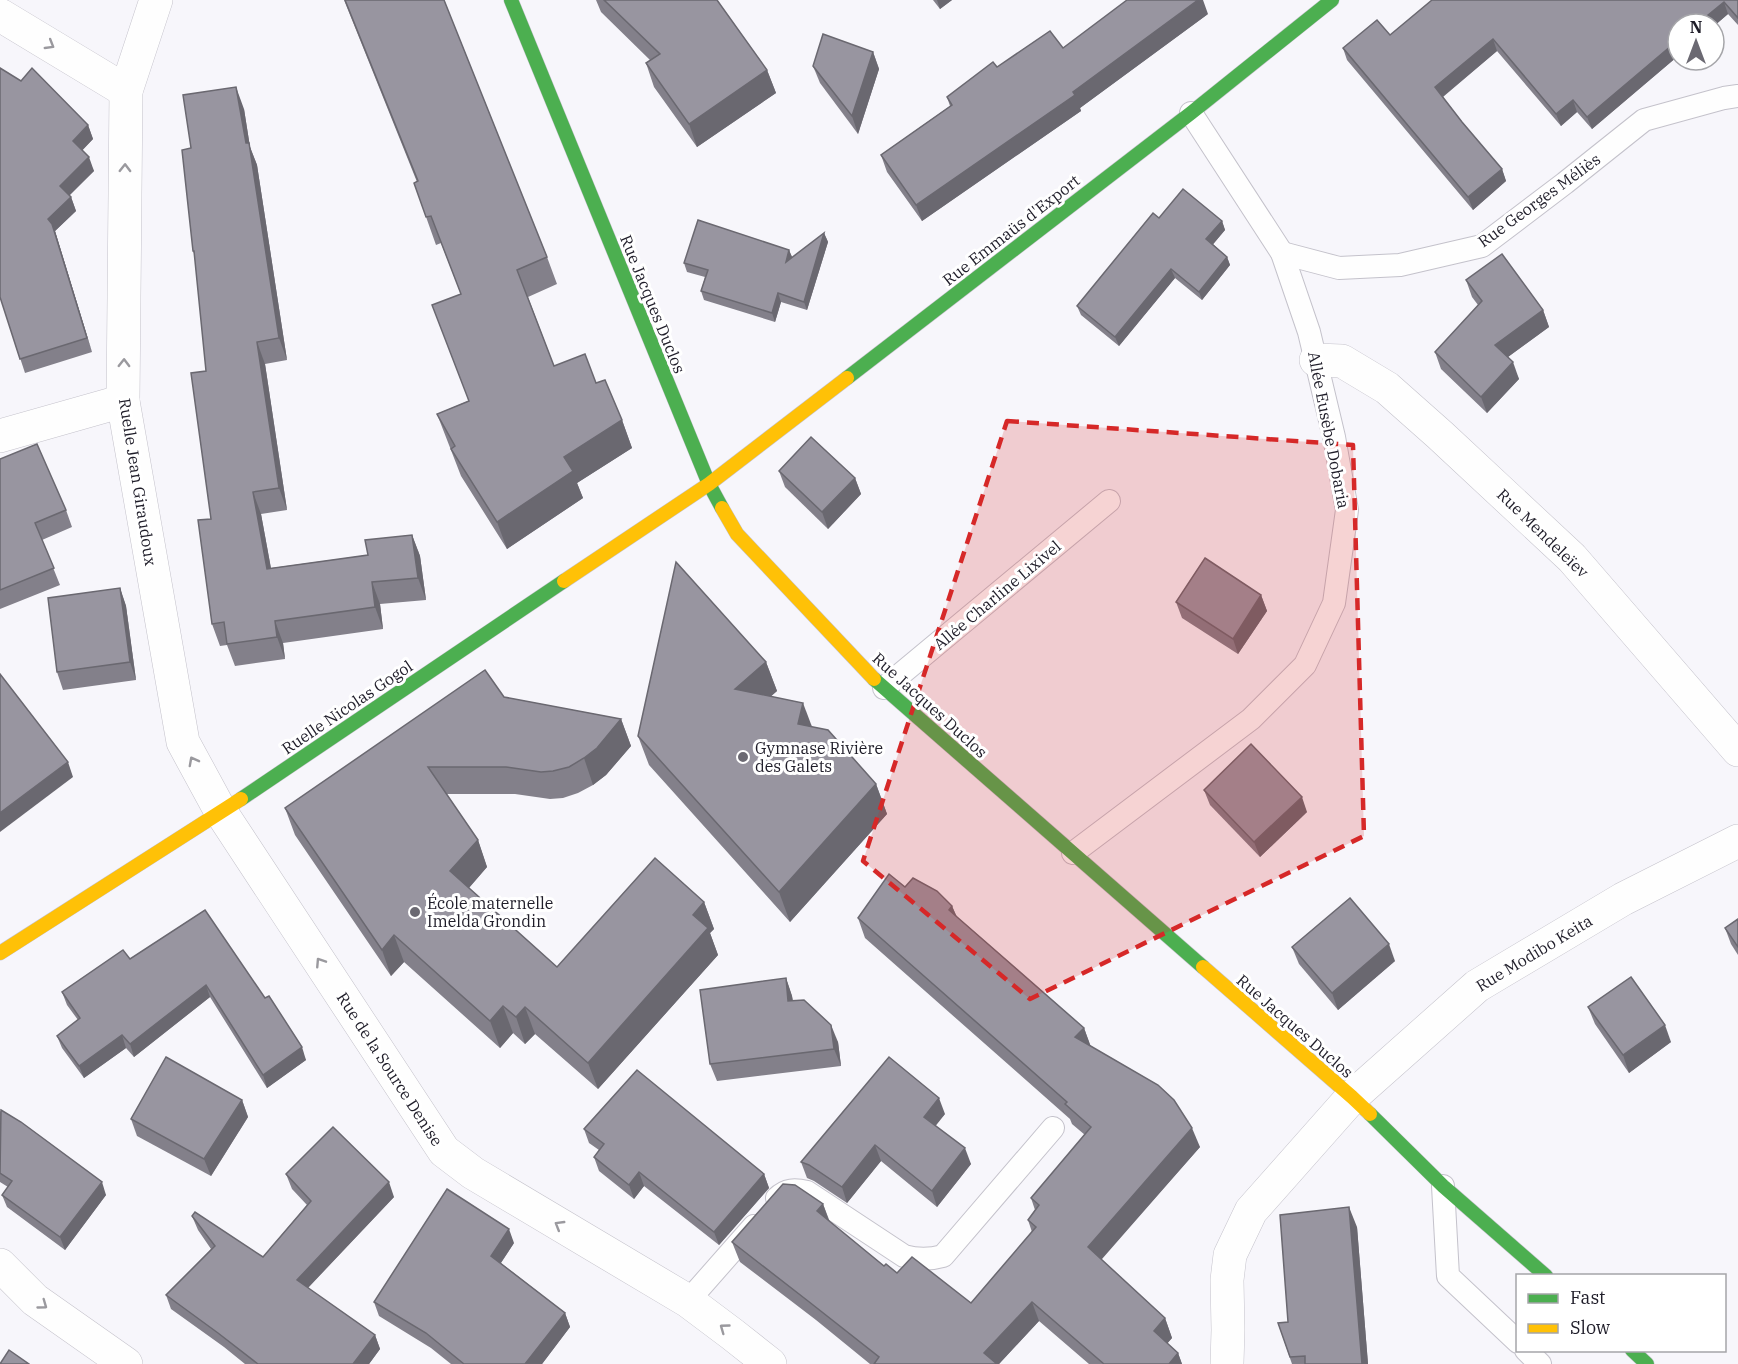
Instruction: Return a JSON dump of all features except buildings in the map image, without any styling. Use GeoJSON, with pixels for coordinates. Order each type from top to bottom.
{"type":"FeatureCollection","features":[{"type":"Feature","properties":{"kind":"street","name":"Ruelle Jean Giraudoux"},"geometry":{"type":"LineString","coordinates":[[156,0],[126,92],[123,401],[183,742],[221,812]]}},
{"type":"Feature","properties":{"kind":"street","name":"Rue Jacques Duclos"},"geometry":{"type":"LineString","coordinates":[[512,0],[709,484],[737,534],[884,688],[1352,1097],[1443,1186],[1545,1274]]}},
{"type":"Feature","properties":{"kind":"street","name":"Rue Emmaüs d'Export"},"geometry":{"type":"LineString","coordinates":[[709,484],[1191,113],[1332,0]]}},
{"type":"Feature","properties":{"kind":"street"},"geometry":{"type":"LineString","coordinates":[[0,15],[126,92]]}},
{"type":"Feature","properties":{"kind":"street","name":"Rue Mendeleïev"},"geometry":{"type":"LineString","coordinates":[[1316,360],[1342,361],[1387,388],[1481,473],[1572,558],[1738,750]]}},
{"type":"Feature","properties":{"kind":"street"},"geometry":{"type":"LineString","coordinates":[[0,436],[123,401]]}},
{"type":"Feature","properties":{"kind":"street","name":"Ruelle Nicolas Gogol"},"geometry":{"type":"LineString","coordinates":[[0,953],[221,812],[709,484]]}},
{"type":"Feature","properties":{"kind":"street","name":"Rue de la Source Denise"},"geometry":{"type":"LineString","coordinates":[[221,812],[444,1151],[473,1173],[688,1301],[770,1364]]}},
{"type":"Feature","properties":{"kind":"street","name":"Rue Modibo Keita"},"geometry":{"type":"LineString","coordinates":[[1227,1364],[1227,1280],[1230,1255],[1251,1211],[1352,1097],[1477,986],[1623,899],[1738,841]]}},
{"type":"Feature","properties":{"kind":"street"},"geometry":{"type":"LineString","coordinates":[[0,1265],[35,1300],[126,1364]]}},
{"type":"Feature","properties":{"kind":"street"},"geometry":{"type":"LineString","coordinates":[[1634,1352],[1647,1364]]}},
{"type":"Feature","properties":{"kind":"lane","name":"Rue Georges Méliès"},"geometry":{"type":"LineString","coordinates":[[1282,253],[1339,268],[1400,265],[1482,246],[1644,120],[1738,96]]}},
{"type":"Feature","properties":{"kind":"lane"},"geometry":{"type":"LineString","coordinates":[[1191,113],[1282,253]]}},
{"type":"Feature","properties":{"kind":"lane","name":"Allée Eusèbe Dobaria"},"geometry":{"type":"LineString","coordinates":[[1073,853],[1251,719],[1305,665],[1334,603],[1347,510],[1334,437],[1309,332],[1282,253]]}},
{"type":"Feature","properties":{"kind":"lane","name":"Allée Charline Lixivel"},"geometry":{"type":"LineString","coordinates":[[884,688],[1109,501]]}},
{"type":"Feature","properties":{"kind":"lane"},"geometry":{"type":"LineString","coordinates":[[688,1301],[783,1192],[790,1190],[807,1192],[904,1256],[917,1260],[930,1260],[943,1256],[1053,1128]]}},
{"type":"Feature","properties":{"kind":"lane"},"geometry":{"type":"LineString","coordinates":[[1443,1186],[1448,1276],[1516,1340]]}},
{"type":"Feature","properties":{"kind":"lane"},"geometry":{"type":"LineString","coordinates":[[1528,1352],[1540,1364]]}},
{"type":"Feature","properties":{"kind":"highlighted area"},"geometry":{"type":"Polygon","coordinates":[[[1007,421],[1353,445],[1364,836],[1030,999],[863,861],[1007,421]]]}},
{"type":"Feature","properties":{"kind":"traffic: fast"},"geometry":{"type":"LineString","coordinates":[[511,0],[709,484],[722,508]]}},
{"type":"Feature","properties":{"kind":"traffic: fast"},"geometry":{"type":"LineString","coordinates":[[847,378],[1191,113],[1332,0]]}},
{"type":"Feature","properties":{"kind":"traffic: fast"},"geometry":{"type":"LineString","coordinates":[[241,799],[564,581]]}},
{"type":"Feature","properties":{"kind":"traffic: fast"},"geometry":{"type":"LineString","coordinates":[[874,679],[1203,967]]}},
{"type":"Feature","properties":{"kind":"traffic: fast"},"geometry":{"type":"LineString","coordinates":[[1370,1114],[1443,1186],[1544,1274]]}},
{"type":"Feature","properties":{"kind":"traffic: fast"},"geometry":{"type":"LineString","coordinates":[[1634,1352],[1647,1364]]}},
{"type":"Feature","properties":{"kind":"traffic: slow"},"geometry":{"type":"LineString","coordinates":[[564,581],[709,484],[847,378]]}},
{"type":"Feature","properties":{"kind":"traffic: slow"},"geometry":{"type":"LineString","coordinates":[[722,508],[737,534],[874,679]]}},
{"type":"Feature","properties":{"kind":"traffic: slow"},"geometry":{"type":"LineString","coordinates":[[0,953],[241,799]]}},
{"type":"Feature","properties":{"kind":"traffic: slow"},"geometry":{"type":"LineString","coordinates":[[1203,967],[1370,1114]]}},
{"type":"Feature","properties":{"kind":"place","name":"Gymnase Rivière des Galets"},"geometry":{"type":"Point","coordinates":[743,757]}},
{"type":"Feature","properties":{"kind":"place","name":"École maternelle Imelda Grondin"},"geometry":{"type":"Point","coordinates":[415,912]}}]}
